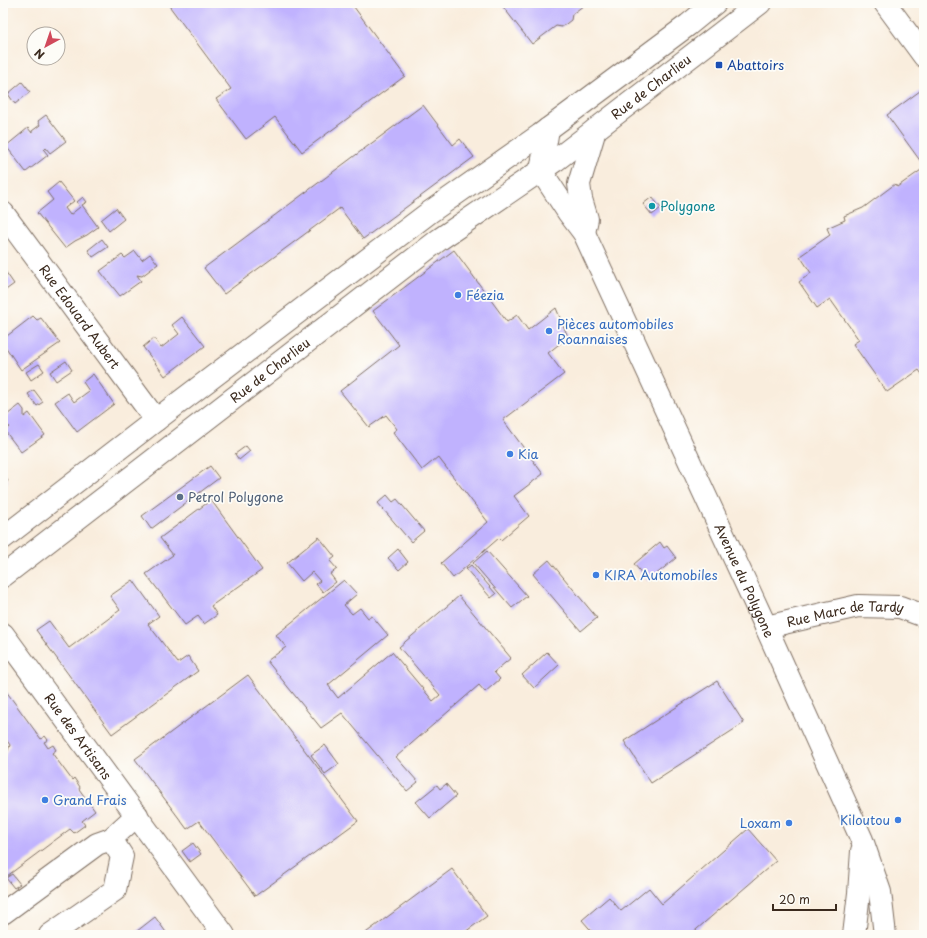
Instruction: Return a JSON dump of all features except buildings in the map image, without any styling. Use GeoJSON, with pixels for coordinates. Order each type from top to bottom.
{"type":"FeatureCollection","features":[{"type":"Feature","properties":{"kind":"street","name":"Rue de Charlieu"},"geometry":{"type":"LineString","coordinates":[[3,538],[430,212],[548,129],[688,25],[715,3]]}},
{"type":"Feature","properties":{"kind":"street","name":"Rue de Charlieu"},"geometry":{"type":"LineString","coordinates":[[3,576],[440,239],[541,170],[760,3]]}},
{"type":"Feature","properties":{"kind":"street"},"geometry":{"type":"LineString","coordinates":[[885,3],[924,56]]}},
{"type":"Feature","properties":{"kind":"street"},"geometry":{"type":"LineString","coordinates":[[510,156],[527,160],[541,170],[548,129]]}},
{"type":"Feature","properties":{"kind":"street","name":"Avenue du Polygone"},"geometry":{"type":"LineString","coordinates":[[584,232],[587,219],[580,199],[579,184],[595,130]]}},
{"type":"Feature","properties":{"kind":"street","name":"Avenue du Polygone"},"geometry":{"type":"LineString","coordinates":[[541,170],[568,212],[584,232],[862,840],[880,892],[885,935]]}},
{"type":"Feature","properties":{"kind":"street","name":"Rue Edouard Aubert"},"geometry":{"type":"LineString","coordinates":[[3,213],[156,420]]}},
{"type":"Feature","properties":{"kind":"street","name":"Rue Marc de Tardy"},"geometry":{"type":"LineString","coordinates":[[766,628],[858,606],[900,607],[924,616]]}},
{"type":"Feature","properties":{"kind":"street","name":"Rue des Artisans"},"geometry":{"type":"LineString","coordinates":[[3,634],[10,657],[136,815],[224,935]]}},
{"type":"Feature","properties":{"kind":"street"},"geometry":{"type":"LineString","coordinates":[[3,913],[97,844],[111,839],[136,815]]}},
{"type":"Feature","properties":{"kind":"street"},"geometry":{"type":"LineString","coordinates":[[50,935],[115,890],[122,856],[111,839]]}},
{"type":"Feature","properties":{"kind":"street"},"geometry":{"type":"LineString","coordinates":[[854,935],[859,892],[862,840]]}},
{"type":"Feature","properties":{"kind":"place","name":"Abattoirs"},"geometry":{"type":"Point","coordinates":[719,65]}},
{"type":"Feature","properties":{"kind":"place","name":"Polygone"},"geometry":{"type":"Point","coordinates":[652,206]}},
{"type":"Feature","properties":{"kind":"place","name":"Féezia"},"geometry":{"type":"Point","coordinates":[458,295]}},
{"type":"Feature","properties":{"kind":"place","name":"Pièces automobiles Roannaises"},"geometry":{"type":"Point","coordinates":[549,331]}},
{"type":"Feature","properties":{"kind":"place","name":"Kia"},"geometry":{"type":"Point","coordinates":[510,454]}},
{"type":"Feature","properties":{"kind":"place","name":"Petrol Polygone"},"geometry":{"type":"Point","coordinates":[180,497]}},
{"type":"Feature","properties":{"kind":"place","name":"KIRA Automobiles"},"geometry":{"type":"Point","coordinates":[596,575]}},
{"type":"Feature","properties":{"kind":"place","name":"Grand Frais"},"geometry":{"type":"Point","coordinates":[45,800]}},
{"type":"Feature","properties":{"kind":"place","name":"Kiloutou"},"geometry":{"type":"Point","coordinates":[898,820]}},
{"type":"Feature","properties":{"kind":"place","name":"Loxam"},"geometry":{"type":"Point","coordinates":[789,823]}}]}
